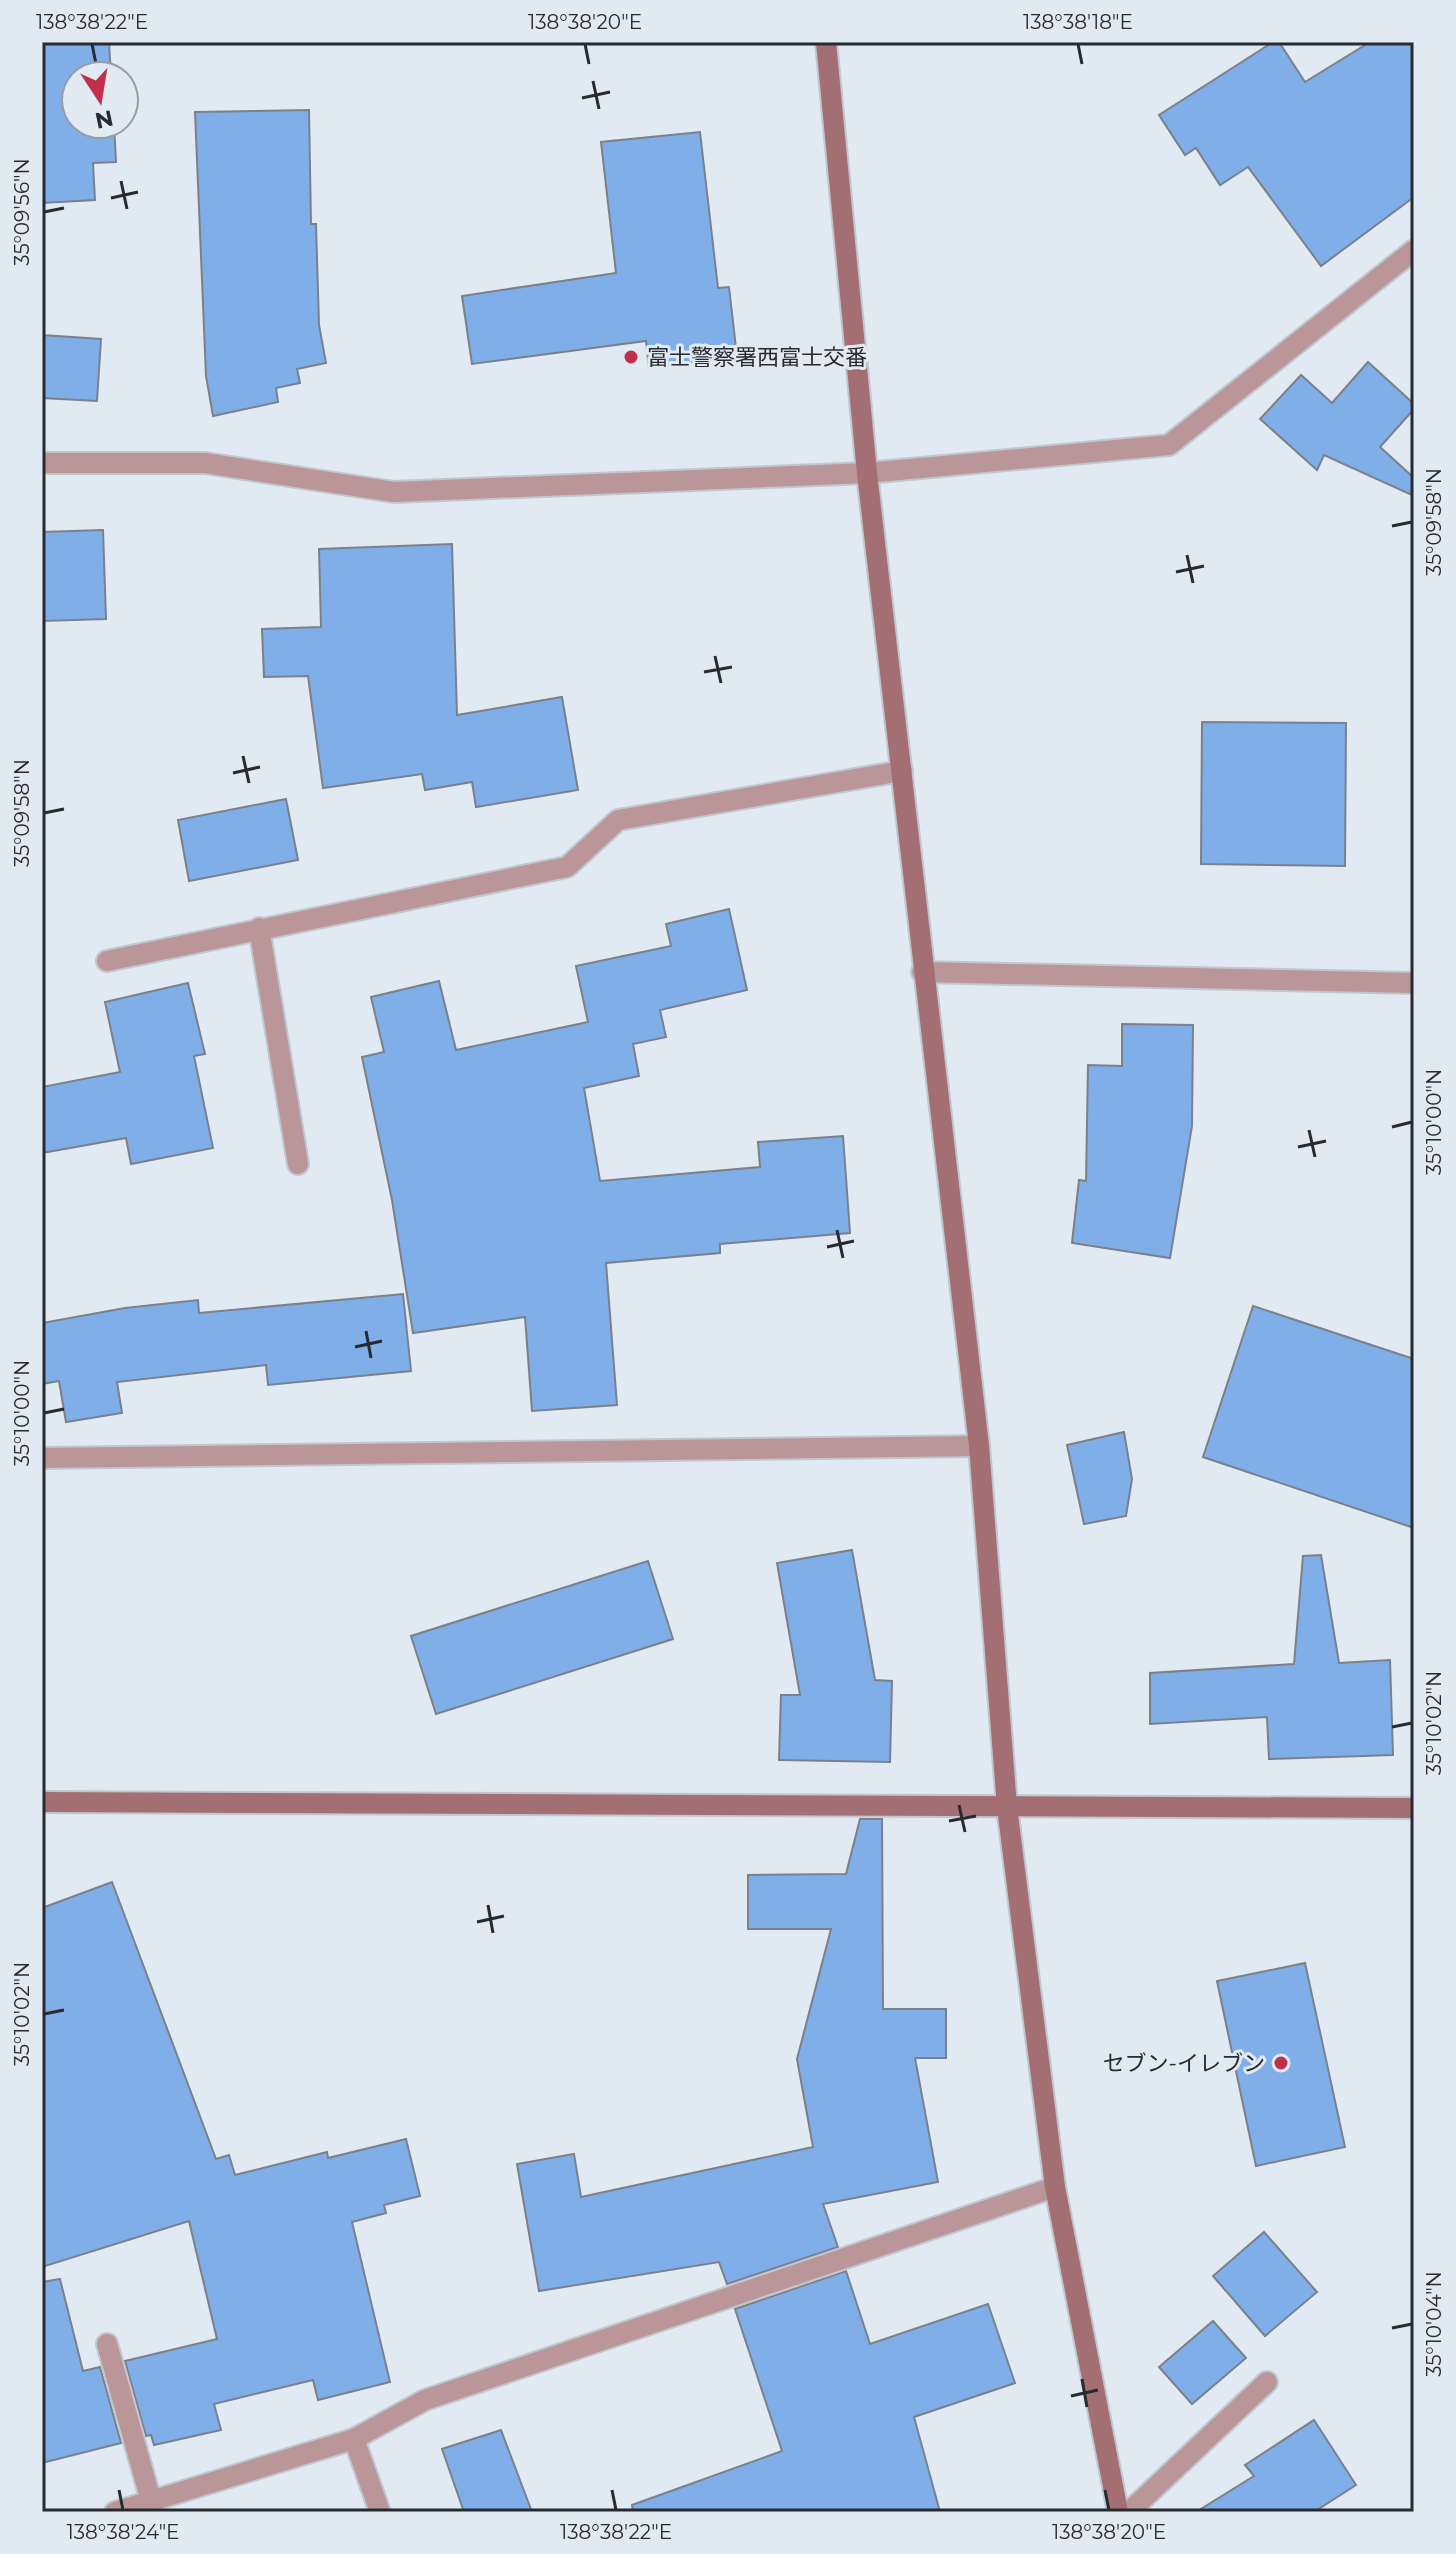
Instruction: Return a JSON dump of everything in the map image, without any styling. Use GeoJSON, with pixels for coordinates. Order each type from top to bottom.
{"type":"FeatureCollection","features":[{"type":"Feature","properties":{"kind":"street"},"geometry":{"type":"LineString","coordinates":[[826,42],[867,473],[922,972],[979,1446],[1007,1807],[1055,2187],[1118,2512]]}},
{"type":"Feature","properties":{"kind":"street"},"geometry":{"type":"LineString","coordinates":[[42,463],[205,463],[394,492],[867,473],[1169,445],[1414,250]]}},
{"type":"Feature","properties":{"kind":"street"},"geometry":{"type":"LineString","coordinates":[[107,961],[567,867],[618,820],[902,771]]}},
{"type":"Feature","properties":{"kind":"street"},"geometry":{"type":"LineString","coordinates":[[259,928],[298,1164]]}},
{"type":"Feature","properties":{"kind":"street"},"geometry":{"type":"LineString","coordinates":[[922,972],[1414,983]]}},
{"type":"Feature","properties":{"kind":"street"},"geometry":{"type":"LineString","coordinates":[[42,1458],[979,1446]]}},
{"type":"Feature","properties":{"kind":"street"},"geometry":{"type":"LineString","coordinates":[[42,1802],[1414,1808]]}},
{"type":"Feature","properties":{"kind":"street"},"geometry":{"type":"LineString","coordinates":[[115,2512],[354,2439],[425,2400],[1055,2187]]}},
{"type":"Feature","properties":{"kind":"street"},"geometry":{"type":"LineString","coordinates":[[107,2344],[151,2501]]}},
{"type":"Feature","properties":{"kind":"street"},"geometry":{"type":"LineString","coordinates":[[1129,2512],[1267,2382]]}},
{"type":"Feature","properties":{"kind":"street"},"geometry":{"type":"LineString","coordinates":[[354,2439],[380,2512]]}},
{"type":"Feature","properties":{"kind":"building"},"geometry":{"type":"Polygon","coordinates":[[[42,42],[109,42],[110,60],[60,60],[60,140],[115,140],[116,162],[93,163],[95,200],[42,203],[42,42]]]}},
{"type":"Feature","properties":{"kind":"building"},"geometry":{"type":"Polygon","coordinates":[[[1273,42],[1279,42],[1305,82],[1370,42],[1414,42],[1414,197],[1321,266],[1248,167],[1220,185],[1196,148],[1185,155],[1159,115],[1273,42]]]}},
{"type":"Feature","properties":{"kind":"building"},"geometry":{"type":"Polygon","coordinates":[[[309,110],[311,224],[316,224],[319,325],[326,363],[297,369],[300,383],[276,388],[278,402],[213,416],[206,376],[195,112],[309,110]]]}},
{"type":"Feature","properties":{"kind":"building"},"geometry":{"type":"Polygon","coordinates":[[[700,132],[718,288],[729,287],[737,357],[649,368],[646,341],[472,364],[462,296],[616,273],[601,142],[700,132]]]}},
{"type":"Feature","properties":{"kind":"building"},"geometry":{"type":"Polygon","coordinates":[[[42,335],[101,339],[97,401],[42,398],[42,335]]]}},
{"type":"Feature","properties":{"kind":"building"},"geometry":{"type":"Polygon","coordinates":[[[1368,362],[1414,404],[1414,409],[1380,447],[1414,478],[1414,496],[1324,455],[1317,470],[1260,419],[1301,375],[1332,403],[1368,362]]]}},
{"type":"Feature","properties":{"kind":"building"},"geometry":{"type":"Polygon","coordinates":[[[103,530],[106,619],[42,621],[42,532],[103,530]]]}},
{"type":"Feature","properties":{"kind":"building"},"geometry":{"type":"Polygon","coordinates":[[[452,544],[457,715],[562,697],[578,790],[476,807],[472,782],[425,790],[422,774],[323,788],[308,676],[264,677],[262,629],[321,627],[319,549],[452,544]]]}},
{"type":"Feature","properties":{"kind":"building"},"geometry":{"type":"Polygon","coordinates":[[[1202,722],[1346,723],[1345,866],[1201,864],[1202,722]]]}},
{"type":"Feature","properties":{"kind":"building"},"geometry":{"type":"Polygon","coordinates":[[[286,799],[298,860],[189,881],[178,820],[286,799]]]}},
{"type":"Feature","properties":{"kind":"building"},"geometry":{"type":"Polygon","coordinates":[[[729,909],[747,990],[660,1010],[666,1037],[633,1044],[639,1076],[584,1088],[600,1181],[760,1167],[758,1142],[843,1136],[850,1233],[720,1244],[720,1253],[606,1263],[617,1405],[532,1411],[525,1317],[413,1333],[392,1200],[362,1057],[384,1052],[371,997],[439,981],[456,1050],[588,1022],[576,966],[671,946],[666,924],[729,909]]]}},
{"type":"Feature","properties":{"kind":"building"},"geometry":{"type":"Polygon","coordinates":[[[188,983],[205,1054],[194,1056],[213,1148],[131,1164],[126,1138],[42,1153],[42,1087],[120,1072],[105,1002],[188,983]]]}},
{"type":"Feature","properties":{"kind":"building"},"geometry":{"type":"Polygon","coordinates":[[[1122,1024],[1193,1025],[1192,1126],[1170,1258],[1072,1243],[1079,1180],[1086,1181],[1088,1065],[1122,1066],[1122,1024]]]}},
{"type":"Feature","properties":{"kind":"building"},"geometry":{"type":"Polygon","coordinates":[[[403,1294],[411,1371],[268,1385],[266,1365],[117,1382],[122,1413],[66,1422],[59,1381],[42,1384],[42,1323],[125,1308],[198,1300],[199,1313],[403,1294]]]}},
{"type":"Feature","properties":{"kind":"building"},"geometry":{"type":"Polygon","coordinates":[[[1253,1306],[1414,1359],[1414,1528],[1203,1457],[1253,1306]]]}},
{"type":"Feature","properties":{"kind":"building"},"geometry":{"type":"Polygon","coordinates":[[[1124,1432],[1132,1479],[1126,1516],[1084,1524],[1067,1445],[1124,1432]]]}},
{"type":"Feature","properties":{"kind":"building"},"geometry":{"type":"Polygon","coordinates":[[[852,1550],[875,1680],[892,1681],[890,1762],[779,1760],[781,1695],[800,1695],[777,1563],[852,1550]]]}},
{"type":"Feature","properties":{"kind":"building"},"geometry":{"type":"Polygon","coordinates":[[[1321,1555],[1339,1663],[1390,1660],[1393,1755],[1269,1759],[1267,1717],[1150,1724],[1150,1673],[1294,1664],[1303,1556],[1321,1555]]]}},
{"type":"Feature","properties":{"kind":"building"},"geometry":{"type":"Polygon","coordinates":[[[648,1561],[673,1639],[436,1714],[411,1636],[648,1561]]]}},
{"type":"Feature","properties":{"kind":"building"},"geometry":{"type":"Polygon","coordinates":[[[860,1819],[882,1819],[883,2009],[946,2009],[946,2058],[915,2058],[938,2182],[823,2204],[838,2247],[727,2284],[719,2262],[539,2291],[517,2164],[574,2154],[581,2197],[813,2147],[797,2059],[831,1929],[748,1929],[748,1875],[846,1874],[860,1819]]]}},
{"type":"Feature","properties":{"kind":"building"},"geometry":{"type":"Polygon","coordinates":[[[112,1882],[216,2159],[229,2155],[235,2175],[327,2152],[328,2158],[406,2139],[420,2196],[384,2205],[386,2213],[352,2222],[390,2382],[318,2400],[313,2380],[214,2404],[221,2430],[154,2445],[151,2435],[146,2436],[125,2361],[217,2339],[189,2221],[42,2267],[42,1908],[112,1882]]]}},
{"type":"Feature","properties":{"kind":"building"},"geometry":{"type":"Polygon","coordinates":[[[1305,1963],[1345,2147],[1256,2166],[1217,1981],[1305,1963]]]}},
{"type":"Feature","properties":{"kind":"building"},"geometry":{"type":"Polygon","coordinates":[[[1264,2232],[1317,2292],[1265,2336],[1213,2276],[1264,2232]]]}},
{"type":"Feature","properties":{"kind":"building"},"geometry":{"type":"Polygon","coordinates":[[[846,2271],[870,2344],[988,2304],[1015,2383],[914,2417],[940,2512],[633,2512],[632,2505],[782,2451],[735,2309],[846,2271]]]}},
{"type":"Feature","properties":{"kind":"building"},"geometry":{"type":"Polygon","coordinates":[[[60,2279],[83,2371],[100,2367],[121,2443],[42,2463],[42,2282],[60,2279]]]}},
{"type":"Feature","properties":{"kind":"building"},"geometry":{"type":"Polygon","coordinates":[[[1213,2321],[1246,2358],[1192,2404],[1159,2367],[1213,2321]]]}},
{"type":"Feature","properties":{"kind":"building"},"geometry":{"type":"Polygon","coordinates":[[[1314,2420],[1356,2485],[1314,2512],[1196,2512],[1254,2476],[1245,2465],[1314,2420]]]}},
{"type":"Feature","properties":{"kind":"building"},"geometry":{"type":"Polygon","coordinates":[[[501,2430],[532,2512],[464,2512],[442,2449],[501,2430]]]}},
{"type":"Feature","properties":{"kind":"place","name":"富士警察署西富士交番"},"geometry":{"type":"Point","coordinates":[631,357]}},
{"type":"Feature","properties":{"kind":"place","name":"セブン-イレブン"},"geometry":{"type":"Point","coordinates":[1281,2063]}}]}
